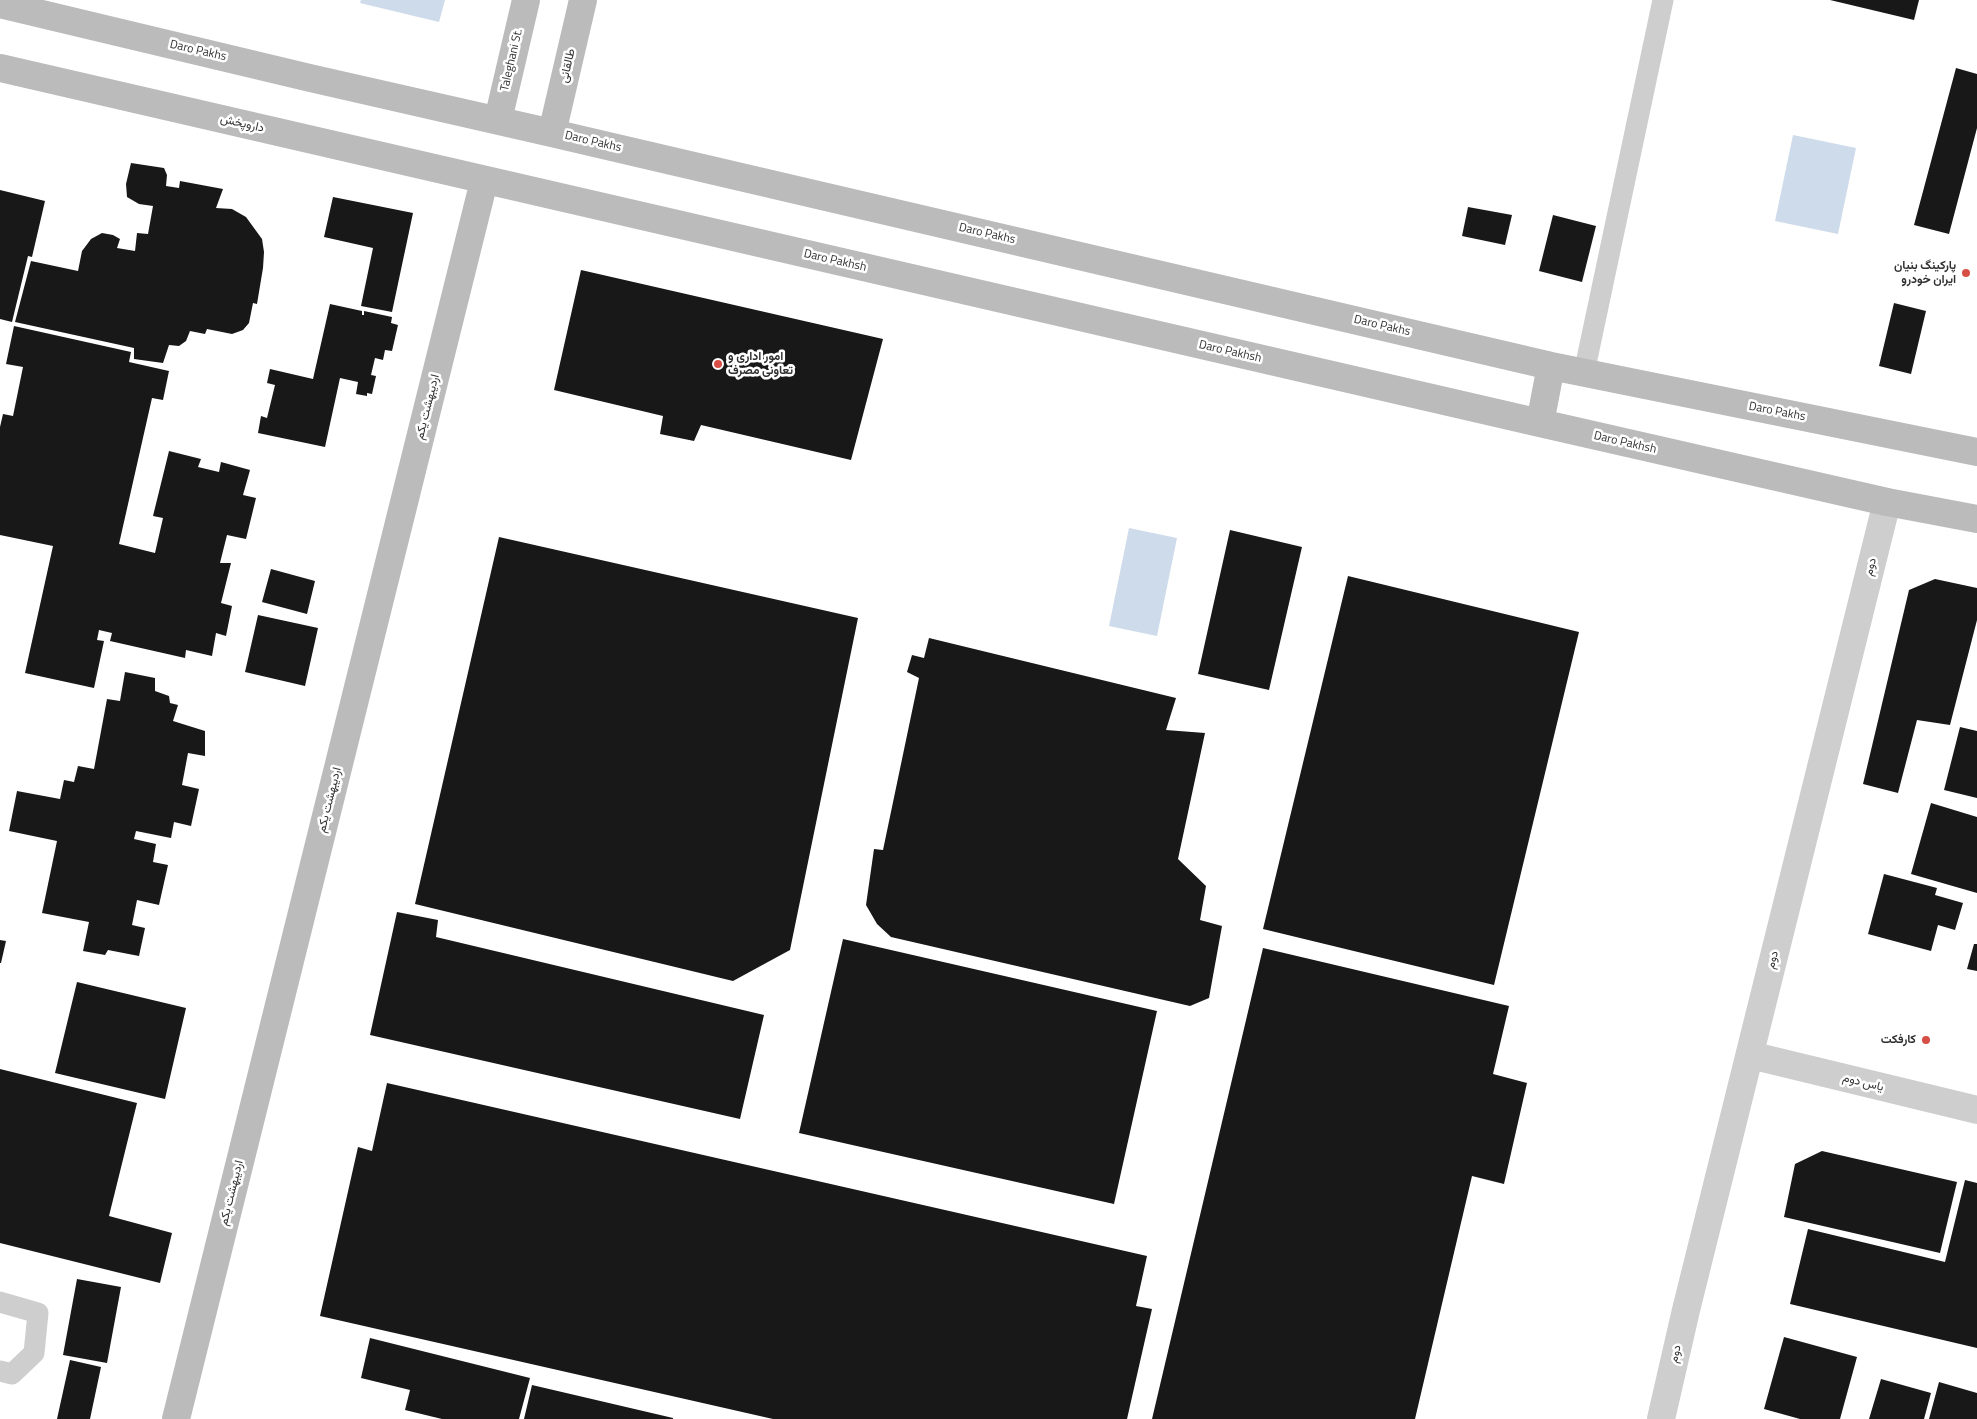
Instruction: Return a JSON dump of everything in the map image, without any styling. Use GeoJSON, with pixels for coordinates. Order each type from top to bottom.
{"type":"FeatureCollection","features":[{"type":"Feature","properties":{"kind":"street","name":"Taleghani St."},"geometry":{"type":"LineString","coordinates":[[498,120],[526,0]]}},
{"type":"Feature","properties":{"kind":"street","name":"طالقانی"},"geometry":{"type":"LineString","coordinates":[[552,132],[583,0]]}},
{"type":"Feature","properties":{"kind":"street","name":"Daro Pakhs"},"geometry":{"type":"LineString","coordinates":[[0,4],[310,78],[552,132],[1551,366],[1977,452]]}},
{"type":"Feature","properties":{"kind":"street","name":"داروپخش"},"geometry":{"type":"LineString","coordinates":[[0,68],[484,180]]}},
{"type":"Feature","properties":{"kind":"street","name":"Daro Pakhsh"},"geometry":{"type":"LineString","coordinates":[[484,180],[1887,502],[1977,519]]}},
{"type":"Feature","properties":{"kind":"street","name":"اردیبهشت یکم"},"geometry":{"type":"LineString","coordinates":[[176,1419],[484,180]]}},
{"type":"Feature","properties":{"kind":"street"},"geometry":{"type":"LineString","coordinates":[[1540,423],[1551,366]]}},
{"type":"Feature","properties":{"kind":"street","name":"دوم"},"geometry":{"type":"LineString","coordinates":[[1661,1419],[1686,1310],[1887,502]]}},
{"type":"Feature","properties":{"kind":"street","name":"یاس دوم"},"geometry":{"type":"LineString","coordinates":[[1750,1055],[1977,1110]]}},
{"type":"Feature","properties":{"kind":"lane"},"geometry":{"type":"LineString","coordinates":[[1584,373],[1663,0]]}},
{"type":"Feature","properties":{"kind":"lane"},"geometry":{"type":"LineString","coordinates":[[0,1302],[38,1313],[34,1353],[12,1374],[0,1371]]}},
{"type":"Feature","properties":{"kind":"water"},"geometry":{"type":"Polygon","coordinates":[[[361,0],[445,0],[439,22],[360,3],[361,0]]]}},
{"type":"Feature","properties":{"kind":"water"},"geometry":{"type":"Polygon","coordinates":[[[1793,135],[1856,148],[1838,234],[1775,221],[1793,135]]]}},
{"type":"Feature","properties":{"kind":"water"},"geometry":{"type":"Polygon","coordinates":[[[1129,528],[1177,538],[1157,636],[1109,626],[1129,528]]]}},
{"type":"Feature","properties":{"kind":"building"},"geometry":{"type":"Polygon","coordinates":[[[1830,0],[1919,0],[1914,20],[1830,0]]]}},
{"type":"Feature","properties":{"kind":"building"},"geometry":{"type":"Polygon","coordinates":[[[1956,68],[1977,74],[1977,128],[1949,234],[1914,225],[1956,68]]]}},
{"type":"Feature","properties":{"kind":"building"},"geometry":{"type":"Polygon","coordinates":[[[131,163],[164,168],[167,175],[166,186],[179,188],[180,181],[223,189],[216,208],[232,209],[246,217],[262,239],[264,252],[263,268],[257,304],[253,303],[249,323],[243,330],[232,334],[207,329],[205,334],[190,331],[186,341],[179,346],[169,345],[163,363],[134,359],[134,348],[15,322],[31,261],[78,271],[82,251],[91,239],[102,233],[113,235],[120,239],[117,248],[135,251],[137,233],[148,234],[153,206],[139,204],[127,197],[126,184],[131,163]]]}},
{"type":"Feature","properties":{"kind":"building"},"geometry":{"type":"Polygon","coordinates":[[[0,190],[45,201],[32,257],[28,256],[12,322],[0,319],[0,190]]]}},
{"type":"Feature","properties":{"kind":"building"},"geometry":{"type":"Polygon","coordinates":[[[333,197],[413,213],[392,312],[361,306],[373,248],[324,237],[333,197]]]}},
{"type":"Feature","properties":{"kind":"building"},"geometry":{"type":"Polygon","coordinates":[[[1468,207],[1512,215],[1505,245],[1462,236],[1468,207]]]}},
{"type":"Feature","properties":{"kind":"building"},"geometry":{"type":"Polygon","coordinates":[[[1553,215],[1596,226],[1582,282],[1539,271],[1553,215]]]}},
{"type":"Feature","properties":{"kind":"building","name":"امور اداری و تعاونی مصرف"},"geometry":{"type":"Polygon","coordinates":[[[581,270],[883,339],[851,460],[701,425],[694,441],[660,434],[663,416],[554,390],[581,270]]]}},
{"type":"Feature","properties":{"kind":"building"},"geometry":{"type":"Polygon","coordinates":[[[1894,303],[1926,311],[1911,374],[1879,366],[1894,303]]]}},
{"type":"Feature","properties":{"kind":"building"},"geometry":{"type":"Polygon","coordinates":[[[330,304],[362,311],[362,315],[364,315],[364,311],[392,317],[391,323],[398,325],[392,351],[385,350],[383,360],[375,358],[371,375],[376,376],[372,394],[367,393],[367,396],[356,394],[358,382],[340,378],[325,447],[258,433],[261,416],[267,418],[275,385],[267,383],[270,369],[313,379],[330,304]]]}},
{"type":"Feature","properties":{"kind":"building"},"geometry":{"type":"Polygon","coordinates":[[[14,326],[131,352],[129,362],[169,371],[163,400],[152,398],[119,544],[155,553],[163,518],[153,516],[169,451],[201,459],[198,467],[219,472],[221,462],[250,470],[243,495],[256,498],[246,539],[227,535],[220,563],[231,563],[221,603],[232,606],[226,636],[216,633],[212,656],[186,650],[185,658],[110,641],[112,633],[99,630],[97,640],[104,641],[94,688],[25,673],[53,546],[0,535],[0,427],[3,414],[13,416],[23,367],[6,364],[14,326]]]}},
{"type":"Feature","properties":{"kind":"building"},"geometry":{"type":"Polygon","coordinates":[[[1230,530],[1302,547],[1269,690],[1198,674],[1230,530]]]}},
{"type":"Feature","properties":{"kind":"building"},"geometry":{"type":"Polygon","coordinates":[[[499,537],[858,618],[790,950],[733,981],[415,904],[499,537]]]}},
{"type":"Feature","properties":{"kind":"building"},"geometry":{"type":"Polygon","coordinates":[[[271,569],[315,581],[307,614],[262,602],[271,569]]]}},
{"type":"Feature","properties":{"kind":"building"},"geometry":{"type":"Polygon","coordinates":[[[1348,576],[1579,632],[1494,985],[1263,929],[1348,576]]]}},
{"type":"Feature","properties":{"kind":"building"},"geometry":{"type":"Polygon","coordinates":[[[1935,579],[1977,588],[1977,620],[1950,725],[1917,720],[1898,793],[1863,784],[1909,590],[1935,579]]]}},
{"type":"Feature","properties":{"kind":"building"},"geometry":{"type":"Polygon","coordinates":[[[258,615],[318,628],[305,686],[245,672],[258,615]]]}},
{"type":"Feature","properties":{"kind":"building"},"geometry":{"type":"Polygon","coordinates":[[[929,638],[1176,698],[1166,730],[1205,733],[1178,859],[1206,886],[1200,920],[1222,926],[1209,998],[1190,1006],[891,937],[877,924],[866,905],[874,849],[883,850],[919,678],[907,672],[912,655],[924,658],[929,638]]]}},
{"type":"Feature","properties":{"kind":"building"},"geometry":{"type":"Polygon","coordinates":[[[125,672],[155,678],[155,691],[169,696],[170,703],[178,705],[173,721],[205,731],[205,756],[188,753],[182,785],[199,789],[191,826],[174,822],[171,838],[136,831],[134,839],[156,844],[153,862],[168,865],[159,905],[137,900],[132,925],[145,928],[139,956],[108,950],[105,955],[83,951],[89,922],[42,913],[57,841],[9,831],[17,791],[60,799],[64,780],[74,782],[78,766],[94,769],[107,699],[120,701],[125,672]]]}},
{"type":"Feature","properties":{"kind":"building"},"geometry":{"type":"Polygon","coordinates":[[[1960,727],[1977,731],[1977,798],[1944,790],[1960,727]]]}},
{"type":"Feature","properties":{"kind":"building"},"geometry":{"type":"Polygon","coordinates":[[[1931,803],[1977,817],[1977,893],[1911,874],[1931,803]]]}},
{"type":"Feature","properties":{"kind":"building"},"geometry":{"type":"Polygon","coordinates":[[[1884,874],[1937,888],[1935,895],[1963,903],[1955,930],[1938,925],[1931,951],[1868,934],[1884,874]]]}},
{"type":"Feature","properties":{"kind":"building"},"geometry":{"type":"Polygon","coordinates":[[[397,912],[438,920],[436,937],[764,1015],[740,1119],[370,1035],[397,912]]]}},
{"type":"Feature","properties":{"kind":"building"},"geometry":{"type":"Polygon","coordinates":[[[843,939],[1157,1011],[1114,1204],[799,1133],[843,939]]]}},
{"type":"Feature","properties":{"kind":"building"},"geometry":{"type":"Polygon","coordinates":[[[0,940],[6,941],[1,963],[0,963],[0,940]]]}},
{"type":"Feature","properties":{"kind":"building"},"geometry":{"type":"Polygon","coordinates":[[[1974,944],[1977,944],[1977,971],[1967,969],[1974,944]]]}},
{"type":"Feature","properties":{"kind":"building"},"geometry":{"type":"Polygon","coordinates":[[[1263,948],[1509,1006],[1493,1074],[1527,1083],[1504,1184],[1472,1176],[1415,1419],[1152,1419],[1263,948]]]}},
{"type":"Feature","properties":{"kind":"building"},"geometry":{"type":"Polygon","coordinates":[[[77,982],[186,1008],[165,1099],[55,1073],[77,982]]]}},
{"type":"Feature","properties":{"kind":"building"},"geometry":{"type":"Polygon","coordinates":[[[0,1069],[137,1103],[109,1216],[172,1233],[160,1283],[0,1243],[0,1069]]]}},
{"type":"Feature","properties":{"kind":"building"},"geometry":{"type":"Polygon","coordinates":[[[387,1083],[1147,1256],[1136,1306],[1152,1309],[1127,1419],[773,1419],[320,1316],[358,1147],[372,1151],[387,1083]]]}},
{"type":"Feature","properties":{"kind":"building"},"geometry":{"type":"Polygon","coordinates":[[[1822,1151],[1957,1182],[1940,1253],[1784,1217],[1795,1164],[1822,1151]]]}},
{"type":"Feature","properties":{"kind":"building"},"geometry":{"type":"Polygon","coordinates":[[[1965,1180],[1977,1183],[1977,1348],[1790,1304],[1808,1229],[1945,1262],[1965,1180]]]}},
{"type":"Feature","properties":{"kind":"building"},"geometry":{"type":"Polygon","coordinates":[[[77,1279],[121,1287],[107,1363],[63,1355],[77,1279]]]}},
{"type":"Feature","properties":{"kind":"building"},"geometry":{"type":"Polygon","coordinates":[[[1784,1337],[1857,1357],[1840,1419],[1800,1419],[1764,1409],[1784,1337]]]}},
{"type":"Feature","properties":{"kind":"building"},"geometry":{"type":"Polygon","coordinates":[[[370,1338],[530,1378],[519,1419],[442,1419],[405,1410],[410,1390],[361,1378],[370,1338]]]}},
{"type":"Feature","properties":{"kind":"building"},"geometry":{"type":"Polygon","coordinates":[[[70,1360],[101,1367],[90,1419],[57,1419],[70,1360]]]}},
{"type":"Feature","properties":{"kind":"building"},"geometry":{"type":"Polygon","coordinates":[[[1881,1379],[1931,1393],[1924,1419],[1869,1419],[1881,1379]]]}},
{"type":"Feature","properties":{"kind":"building"},"geometry":{"type":"Polygon","coordinates":[[[1939,1382],[1977,1393],[1977,1419],[1929,1419],[1939,1382]]]}},
{"type":"Feature","properties":{"kind":"building"},"geometry":{"type":"Polygon","coordinates":[[[532,1385],[673,1418],[673,1419],[524,1419],[532,1385]]]}},
{"type":"Feature","properties":{"kind":"place","name":"پارکینگ بنیان ایران خودرو"},"geometry":{"type":"Point","coordinates":[1966,273]}},
{"type":"Feature","properties":{"kind":"place","name":"امور اداری و تعاونی مصرف"},"geometry":{"type":"Point","coordinates":[718,364]}},
{"type":"Feature","properties":{"kind":"place","name":"کارفکت"},"geometry":{"type":"Point","coordinates":[1926,1040]}}]}
